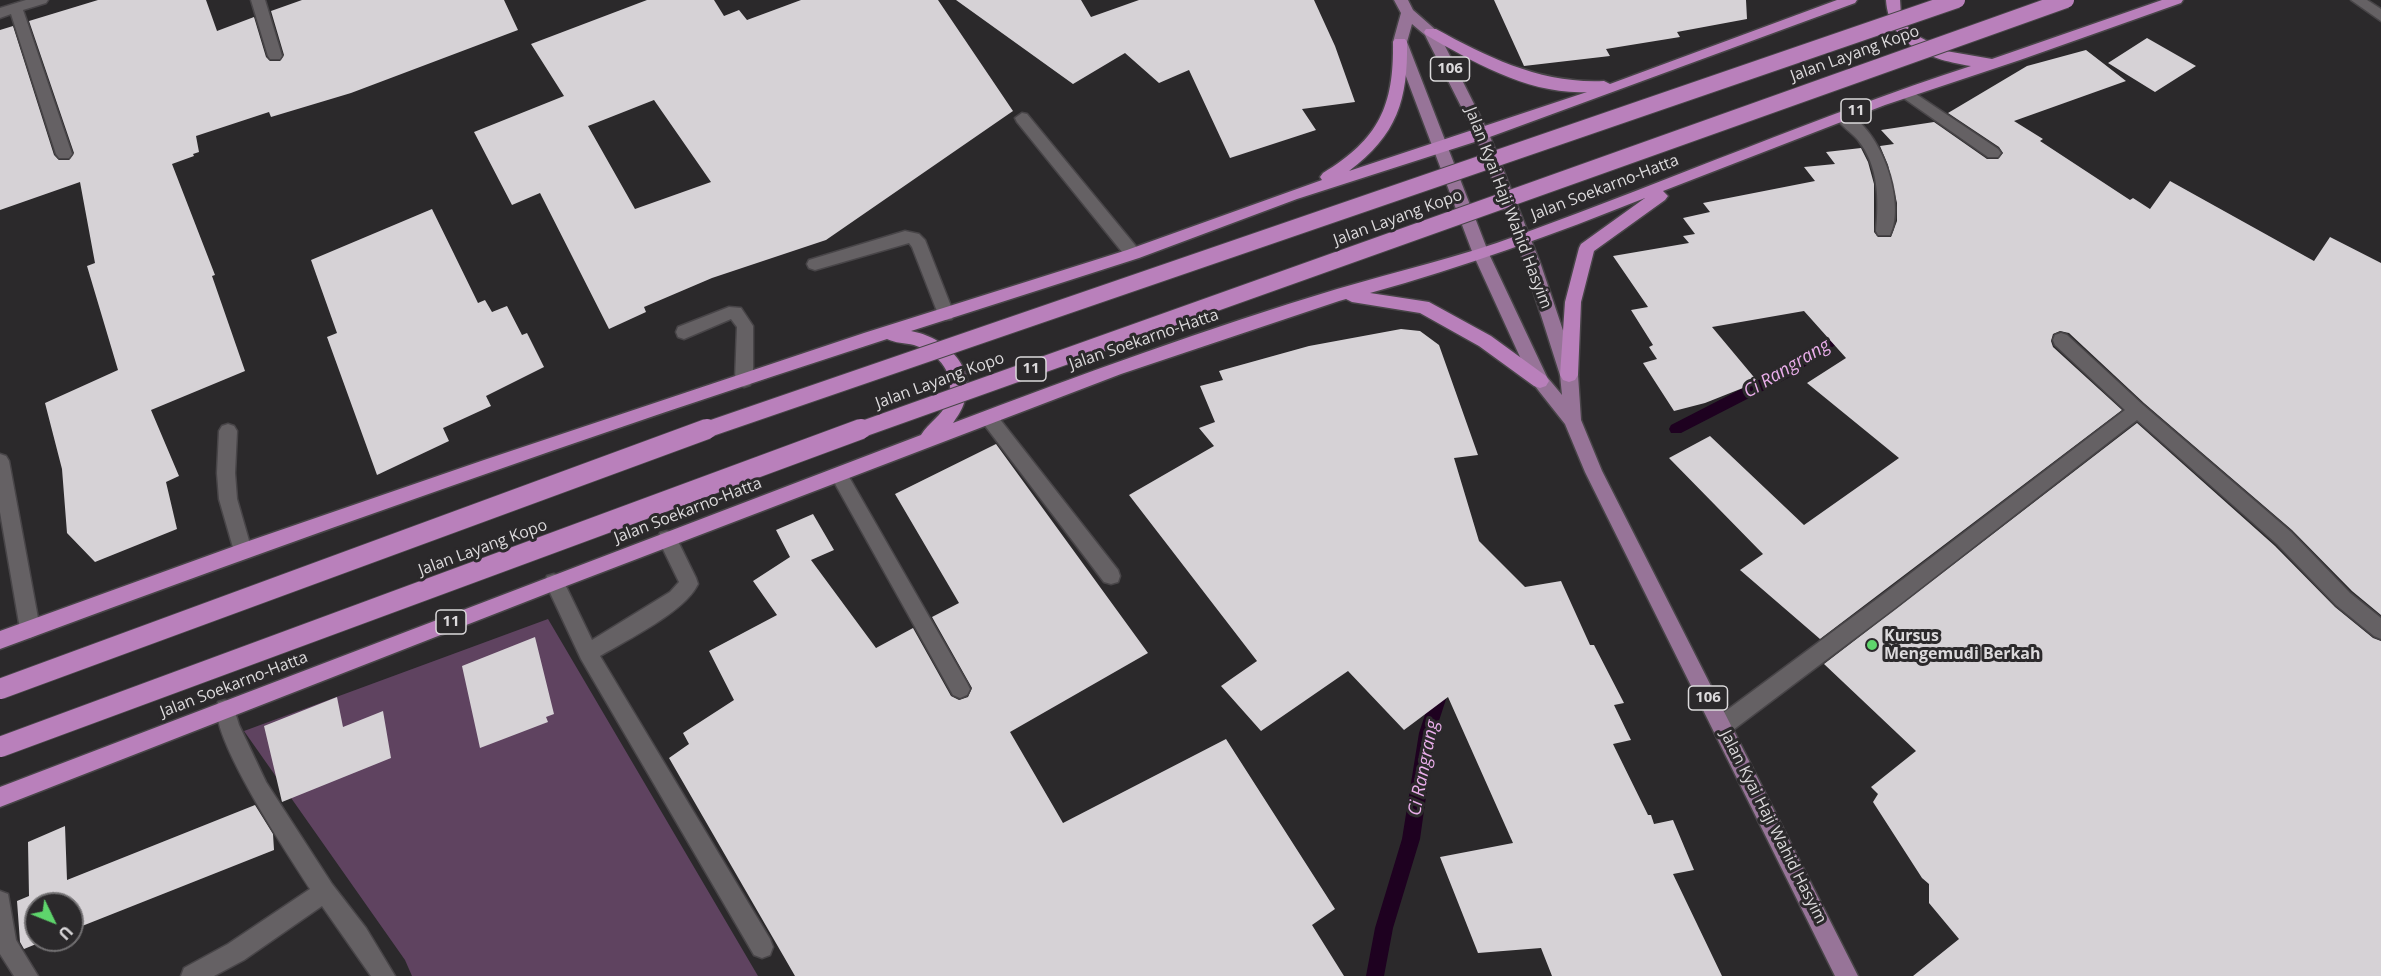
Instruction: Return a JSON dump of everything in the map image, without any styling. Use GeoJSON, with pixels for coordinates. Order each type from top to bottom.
{"type":"FeatureCollection","features":[{"type":"Feature","properties":{"kind":"highway"},"geometry":{"type":"LineString","coordinates":[[0,640],[243,551],[744,380],[1133,254],[1292,195],[1482,134],[1850,0]]}},
{"type":"Feature","properties":{"kind":"highway"},"geometry":{"type":"LineString","coordinates":[[1893,0],[1892,7],[1896,20],[1905,33],[1919,44],[1937,53],[1978,63],[1998,62],[2015,57]]}},
{"type":"Feature","properties":{"kind":"highway","name":"Jalan Layang Kopo"},"geometry":{"type":"LineString","coordinates":[[0,689],[749,414],[1957,0]]}},
{"type":"Feature","properties":{"kind":"highway","name":"Jalan Layang Kopo"},"geometry":{"type":"LineString","coordinates":[[0,747],[778,459],[2066,0]]}},
{"type":"Feature","properties":{"kind":"highway","name":"Jalan Soekarno-Hatta"},"geometry":{"type":"LineString","coordinates":[[0,796],[1115,369],[1338,295],[1427,271],[1523,240],[1907,93],[2176,0]]}},
{"type":"Feature","properties":{"kind":"highway"},"geometry":{"type":"LineString","coordinates":[[1431,32],[1503,69],[1552,82],[1600,86],[1630,82]]}},
{"type":"Feature","properties":{"kind":"highway"},"geometry":{"type":"LineString","coordinates":[[1292,195],[1349,164],[1369,149],[1380,134],[1401,79],[1400,42]]}},
{"type":"Feature","properties":{"kind":"highway"},"geometry":{"type":"LineString","coordinates":[[1569,375],[1573,303],[1587,248],[1644,207],[1700,173]]}},
{"type":"Feature","properties":{"kind":"highway"},"geometry":{"type":"LineString","coordinates":[[1338,295],[1423,307],[1485,341],[1540,381]]}},
{"type":"Feature","properties":{"kind":"highway"},"geometry":{"type":"LineString","coordinates":[[870,338],[893,335],[915,336],[934,344],[948,356],[957,372],[960,390],[955,408],[943,425],[925,440],[904,450]]}},
{"type":"Feature","properties":{"kind":"main road","name":"Jalan Kyai Haji Wahid Hasyim"},"geometry":{"type":"LineString","coordinates":[[1405,6],[1431,32],[1482,134],[1533,264],[1569,375],[1572,420]]}},
{"type":"Feature","properties":{"kind":"main road","name":"Jalan Kyai Haji Wahid Hasyim"},"geometry":{"type":"LineString","coordinates":[[1405,6],[1400,42],[1481,254],[1540,381],[1572,420],[1594,472],[1847,976]]}},
{"type":"Feature","properties":{"kind":"street"},"geometry":{"type":"LineString","coordinates":[[0,13],[41,0]]}},
{"type":"Feature","properties":{"kind":"street"},"geometry":{"type":"LineString","coordinates":[[258,0],[275,56]]}},
{"type":"Feature","properties":{"kind":"street"},"geometry":{"type":"LineString","coordinates":[[2358,0],[2381,16]]}},
{"type":"Feature","properties":{"kind":"street"},"geometry":{"type":"LineString","coordinates":[[16,8],[64,154]]}},
{"type":"Feature","properties":{"kind":"street"},"geometry":{"type":"LineString","coordinates":[[1907,93],[1993,153]]}},
{"type":"Feature","properties":{"kind":"street"},"geometry":{"type":"LineString","coordinates":[[1842,117],[1867,140],[1881,172],[1887,192],[1884,231]]}},
{"type":"Feature","properties":{"kind":"street"},"geometry":{"type":"LineString","coordinates":[[1022,118],[1133,254]]}},
{"type":"Feature","properties":{"kind":"street"},"geometry":{"type":"LineString","coordinates":[[815,264],[905,237],[913,238],[919,244],[946,314]]}},
{"type":"Feature","properties":{"kind":"street"},"geometry":{"type":"LineString","coordinates":[[684,332],[729,313],[735,313],[745,326],[744,380]]}},
{"type":"Feature","properties":{"kind":"street"},"geometry":{"type":"LineString","coordinates":[[2061,340],[2284,538],[2343,600],[2381,630]]}},
{"type":"Feature","properties":{"kind":"street"},"geometry":{"type":"LineString","coordinates":[[1722,726],[2138,410]]}},
{"type":"Feature","properties":{"kind":"street"},"geometry":{"type":"LineString","coordinates":[[989,418],[1111,576]]}},
{"type":"Feature","properties":{"kind":"street"},"geometry":{"type":"LineString","coordinates":[[228,431],[226,473],[228,499],[243,551]]}},
{"type":"Feature","properties":{"kind":"street"},"geometry":{"type":"LineString","coordinates":[[0,461],[30,628]]}},
{"type":"Feature","properties":{"kind":"street"},"geometry":{"type":"LineString","coordinates":[[839,475],[960,689]]}},
{"type":"Feature","properties":{"kind":"street"},"geometry":{"type":"LineString","coordinates":[[588,653],[669,603],[689,584],[667,539]]}},
{"type":"Feature","properties":{"kind":"street"},"geometry":{"type":"LineString","coordinates":[[554,582],[588,653],[762,947]]}},
{"type":"Feature","properties":{"kind":"street"},"geometry":{"type":"LineString","coordinates":[[225,709],[229,726],[259,789],[324,892],[358,936],[384,976]]}},
{"type":"Feature","properties":{"kind":"street"},"geometry":{"type":"LineString","coordinates":[[192,976],[236,952],[324,892]]}},
{"type":"Feature","properties":{"kind":"street"},"geometry":{"type":"LineString","coordinates":[[0,902],[6,944],[27,976]]}},
{"type":"Feature","properties":{"kind":"shaded area"},"geometry":{"type":"Polygon","coordinates":[[[548,619],[758,976],[412,976],[405,960],[244,731],[548,619]]]}},
{"type":"Feature","properties":{"kind":"building"},"geometry":{"type":"Polygon","coordinates":[[[98,0],[206,0],[217,31],[254,17],[266,57],[270,61],[280,61],[284,55],[271,11],[302,0],[504,0],[518,30],[351,93],[271,117],[269,112],[196,136],[199,152],[172,164],[215,275],[212,276],[245,371],[151,410],[179,476],[166,482],[177,529],[95,562],[67,533],[62,469],[45,403],[118,370],[87,266],[95,263],[80,182],[0,210],[0,30],[13,26],[54,155],[59,160],[69,160],[74,153],[29,21],[98,0]]]}},
{"type":"Feature","properties":{"kind":"building"},"geometry":{"type":"Polygon","coordinates":[[[647,0],[714,0],[724,16],[739,10],[747,20],[801,0],[938,0],[1013,111],[826,240],[712,278],[644,307],[646,312],[609,329],[540,193],[512,205],[474,132],[564,96],[531,44],[647,0]],[[654,100],[588,126],[635,209],[711,182],[654,100]]]}},
{"type":"Feature","properties":{"kind":"building"},"geometry":{"type":"Polygon","coordinates":[[[956,0],[1081,0],[1091,17],[1139,0],[1314,0],[1335,46],[1355,102],[1302,109],[1316,130],[1230,158],[1189,70],[1159,83],[1125,53],[1073,84],[956,0]]]}},
{"type":"Feature","properties":{"kind":"building"},"geometry":{"type":"Polygon","coordinates":[[[1494,0],[1746,0],[1747,19],[1677,32],[1680,37],[1606,49],[1610,56],[1524,66],[1494,0]]]}},
{"type":"Feature","properties":{"kind":"building"},"geometry":{"type":"Polygon","coordinates":[[[2147,38],[2196,66],[2155,92],[2108,63],[2147,38]]]}},
{"type":"Feature","properties":{"kind":"building"},"geometry":{"type":"Polygon","coordinates":[[[2086,50],[2126,81],[2014,121],[2043,139],[2040,141],[2130,200],[2133,198],[2150,209],[2170,181],[2314,261],[2330,237],[2381,263],[2381,615],[2352,591],[2292,530],[2144,403],[2069,333],[2060,331],[2053,334],[2051,341],[2053,347],[2122,410],[1820,639],[1740,570],[1763,554],[1669,458],[1710,436],[1804,525],[1899,458],[1807,383],[1846,358],[1804,311],[1712,327],[1758,382],[1705,403],[1674,411],[1643,363],[1657,359],[1649,347],[1653,345],[1631,310],[1648,307],[1613,256],[1689,243],[1683,236],[1695,234],[1683,218],[1710,212],[1703,203],[1815,181],[1804,167],[1835,164],[1826,152],[1861,148],[1868,162],[1874,184],[1874,232],[1878,237],[1891,237],[1897,221],[1897,203],[1888,165],[1880,146],[1894,144],[1881,130],[1934,122],[1987,159],[1998,159],[2003,153],[1999,147],[1948,113],[2027,66],[2086,50]]]}},
{"type":"Feature","properties":{"kind":"building"},"geometry":{"type":"Polygon","coordinates":[[[432,209],[478,303],[485,300],[492,312],[507,306],[522,335],[527,333],[544,367],[486,396],[491,406],[443,428],[449,441],[377,475],[327,337],[337,333],[311,260],[432,209]]]}},
{"type":"Feature","properties":{"kind":"building"},"geometry":{"type":"Polygon","coordinates":[[[1401,329],[1420,331],[1439,345],[1478,455],[1454,458],[1479,541],[1525,587],[1561,581],[1590,645],[1594,645],[1624,703],[1614,705],[1631,740],[1613,744],[1654,824],[1673,820],[1694,870],[1673,874],[1722,976],[1552,976],[1541,948],[1478,953],[1440,857],[1513,843],[1448,697],[1404,730],[1348,671],[1261,731],[1221,686],[1257,661],[1129,495],[1214,446],[1199,428],[1215,422],[1200,386],[1223,380],[1219,371],[1309,346],[1401,329]]]}},
{"type":"Feature","properties":{"kind":"building"},"geometry":{"type":"Polygon","coordinates":[[[2137,423],[2275,546],[2335,607],[2373,638],[2381,641],[2381,976],[1913,976],[1959,939],[1929,903],[1929,884],[1922,878],[1873,802],[1878,794],[1871,787],[1916,751],[1824,664],[2137,423]]]}},
{"type":"Feature","properties":{"kind":"building"},"geometry":{"type":"Polygon","coordinates":[[[996,444],[1148,653],[1010,732],[1063,823],[1226,739],[1335,909],[1312,925],[1344,976],[795,976],[669,758],[689,744],[683,733],[734,700],[709,651],[777,615],[753,581],[790,557],[776,530],[813,514],[834,550],[811,560],[876,648],[913,628],[951,696],[959,700],[968,697],[972,688],[932,617],[959,603],[895,494],[996,444]]]}},
{"type":"Feature","properties":{"kind":"building"},"geometry":{"type":"Polygon","coordinates":[[[535,637],[554,714],[546,717],[548,722],[480,748],[462,666],[535,637]]]}},
{"type":"Feature","properties":{"kind":"building"},"geometry":{"type":"Polygon","coordinates":[[[337,697],[343,727],[383,711],[391,758],[282,802],[264,726],[337,697]]]}},
{"type":"Feature","properties":{"kind":"building"},"geometry":{"type":"Polygon","coordinates":[[[255,805],[273,834],[274,850],[84,925],[84,892],[29,892],[28,842],[65,826],[67,880],[255,805]]]}},
{"type":"Feature","properties":{"kind":"building"},"geometry":{"type":"Polygon","coordinates":[[[24,898],[24,949],[20,942],[17,901],[24,898]]]}},
{"type":"Feature","properties":{"kind":"waterway","name":"Ci Rangrang"},"geometry":{"type":"LineString","coordinates":[[1676,429],[1785,373],[1846,330]]}},
{"type":"Feature","properties":{"kind":"waterway","name":"Ci Rangrang"},"geometry":{"type":"LineString","coordinates":[[1375,976],[1384,928],[1411,839],[1427,733],[1442,687]]}},
{"type":"Feature","properties":{"kind":"place","name":"Kursus Mengemudi Berkah"},"geometry":{"type":"Point","coordinates":[1872,645]}}]}
